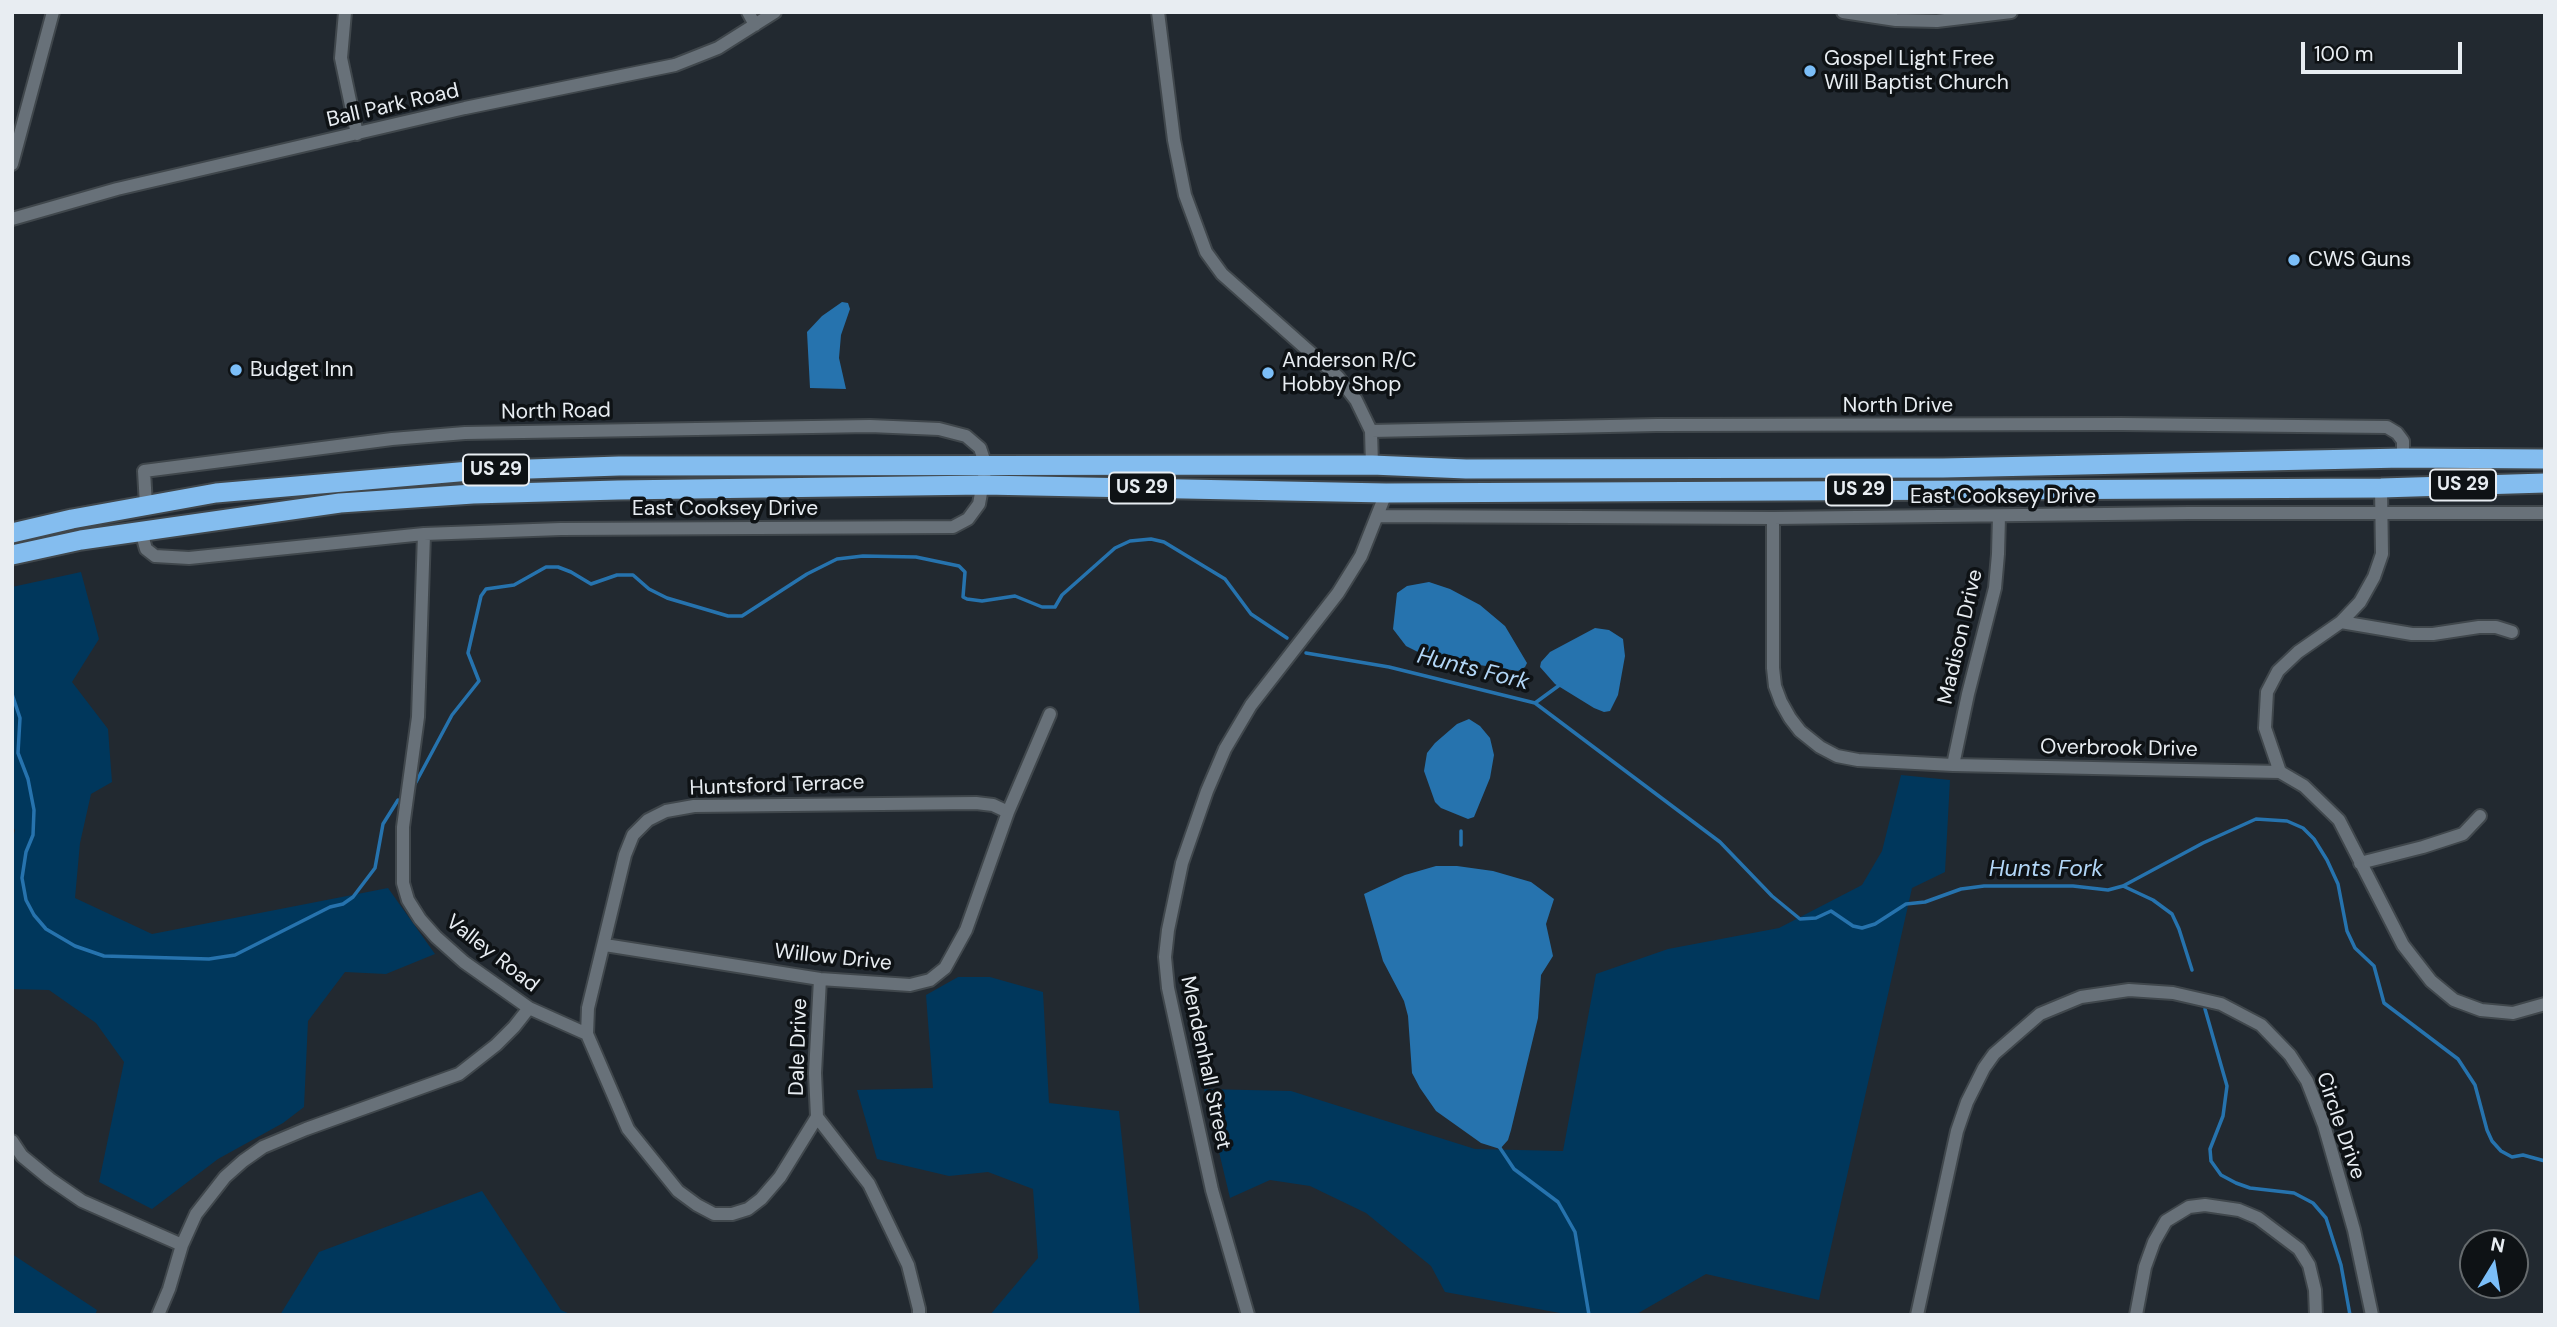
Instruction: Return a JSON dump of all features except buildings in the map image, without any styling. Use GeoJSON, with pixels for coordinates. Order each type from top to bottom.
{"type":"FeatureCollection","features":[{"type":"Feature","properties":{"kind":"highway","name":"US 29"},"geometry":{"type":"LineString","coordinates":[[12,555],[80,540],[340,503],[473,494],[1372,465],[1466,469],[1943,468],[2403,458],[2545,459]]}},
{"type":"Feature","properties":{"kind":"highway"},"geometry":{"type":"LineString","coordinates":[[1263,490],[1328,475],[1366,474],[1372,465]]}},
{"type":"Feature","properties":{"kind":"highway","name":"US 29"},"geometry":{"type":"LineString","coordinates":[[12,533],[72,519],[229,491],[470,471],[619,466],[985,476],[1263,490],[1386,493],[2381,488],[2545,483]]}},
{"type":"Feature","properties":{"kind":"highway"},"geometry":{"type":"LineString","coordinates":[[1386,493],[1393,481],[1466,469]]}},
{"type":"Feature","properties":{"kind":"street"},"geometry":{"type":"LineString","coordinates":[[12,164],[53,12]]}},
{"type":"Feature","properties":{"kind":"street"},"geometry":{"type":"LineString","coordinates":[[345,12],[341,58],[357,134]]}},
{"type":"Feature","properties":{"kind":"street"},"geometry":{"type":"LineString","coordinates":[[748,12],[755,25]]}},
{"type":"Feature","properties":{"kind":"street","name":"Ball Park Road"},"geometry":{"type":"LineString","coordinates":[[12,219],[117,189],[465,108],[675,65],[718,48],[775,12]]}},
{"type":"Feature","properties":{"kind":"street"},"geometry":{"type":"LineString","coordinates":[[1158,12],[1176,151],[1185,195],[1206,252],[1222,274],[1338,377],[1356,400],[1371,431],[1372,465]]}},
{"type":"Feature","properties":{"kind":"street"},"geometry":{"type":"LineString","coordinates":[[1843,12],[1896,20],[1937,21],[2011,12]]}},
{"type":"Feature","properties":{"kind":"street","name":"North Drive"},"geometry":{"type":"LineString","coordinates":[[1371,431],[1657,425],[2135,424],[2387,427],[2403,441],[2403,458]]}},
{"type":"Feature","properties":{"kind":"street","name":"North Road"},"geometry":{"type":"LineString","coordinates":[[146,505],[144,471],[378,440],[465,433],[870,426],[939,429],[966,436],[979,448],[985,476]]}},
{"type":"Feature","properties":{"kind":"street","name":"East Cooksey Drive"},"geometry":{"type":"LineString","coordinates":[[424,534],[561,529],[953,527],[968,519],[979,504],[985,476]]}},
{"type":"Feature","properties":{"kind":"street"},"geometry":{"type":"LineString","coordinates":[[2381,488],[2382,554],[2374,577],[2360,602],[2341,622],[2298,652],[2278,671],[2267,692],[2265,727],[2280,772],[2304,786],[2339,820],[2403,945],[2431,981],[2454,1000],[2481,1010],[2513,1013],[2544,1006]]}},
{"type":"Feature","properties":{"kind":"street","name":"Mendenhall Street"},"geometry":{"type":"LineString","coordinates":[[1248,1315],[1212,1191],[1168,988],[1165,957],[1168,930],[1182,863],[1225,749],[1251,705],[1338,593],[1361,556],[1386,493]]}},
{"type":"Feature","properties":{"kind":"street","name":"East Cooksey Drive"},"geometry":{"type":"LineString","coordinates":[[1377,516],[1773,518],[2189,513],[2545,513]]}},
{"type":"Feature","properties":{"kind":"street","name":"Madison Drive"},"geometry":{"type":"LineString","coordinates":[[1954,765],[1968,694],[1995,588],[1999,516]]}},
{"type":"Feature","properties":{"kind":"street","name":"Overbrook Drive"},"geometry":{"type":"LineString","coordinates":[[1773,518],[1773,668],[1780,702],[1800,731],[1837,756],[1858,760],[1954,765],[2280,772]]}},
{"type":"Feature","properties":{"kind":"street"},"geometry":{"type":"LineString","coordinates":[[141,531],[146,549],[155,556],[188,558],[424,534]]}},
{"type":"Feature","properties":{"kind":"street","name":"Valley Road"},"geometry":{"type":"LineString","coordinates":[[424,534],[418,717],[403,827],[403,883],[408,900],[436,937],[464,962],[528,1008],[587,1034]]}},
{"type":"Feature","properties":{"kind":"street"},"geometry":{"type":"LineString","coordinates":[[2341,622],[2412,635],[2479,627],[2496,627],[2512,632]]}},
{"type":"Feature","properties":{"kind":"street","name":"Willow Drive"},"geometry":{"type":"LineString","coordinates":[[605,945],[820,979],[910,985],[930,980],[945,968],[966,930],[1008,812],[1050,713]]}},
{"type":"Feature","properties":{"kind":"street","name":"Huntsford Terrace"},"geometry":{"type":"LineString","coordinates":[[587,1034],[588,1008],[625,855],[633,835],[648,820],[666,811],[694,806],[976,803],[993,805],[1008,812]]}},
{"type":"Feature","properties":{"kind":"street"},"geometry":{"type":"LineString","coordinates":[[2360,863],[2463,834],[2480,817]]}},
{"type":"Feature","properties":{"kind":"street","name":"Dale Drive"},"geometry":{"type":"LineString","coordinates":[[817,1117],[815,1073],[820,979]]}},
{"type":"Feature","properties":{"kind":"street","name":"Circle Drive"},"geometry":{"type":"LineString","coordinates":[[1917,1315],[1957,1131],[1967,1102],[1984,1068],[1994,1054],[2040,1014],[2081,997],[2129,990],[2173,993],[2221,1004],[2261,1026],[2290,1055],[2307,1081],[2324,1125],[2354,1230],[2372,1315]]}},
{"type":"Feature","properties":{"kind":"street"},"geometry":{"type":"LineString","coordinates":[[158,1315],[182,1245],[196,1214],[225,1177],[263,1147],[459,1074],[496,1045],[528,1008]]}},
{"type":"Feature","properties":{"kind":"street"},"geometry":{"type":"LineString","coordinates":[[587,1034],[628,1129],[678,1191],[714,1213],[732,1214],[748,1209],[761,1199],[780,1177],[817,1117],[869,1184],[908,1265],[919,1315]]}},
{"type":"Feature","properties":{"kind":"street"},"geometry":{"type":"LineString","coordinates":[[12,1141],[22,1156],[82,1201],[182,1245]]}},
{"type":"Feature","properties":{"kind":"street"},"geometry":{"type":"LineString","coordinates":[[2136,1315],[2145,1267],[2154,1242],[2166,1221],[2189,1207],[2205,1205],[2239,1210],[2258,1218],[2299,1250],[2309,1265],[2315,1290],[2316,1315]]}},
{"type":"Feature","properties":{"kind":"shaded area"},"geometry":{"type":"Polygon","coordinates":[[[842,302],[848,303],[850,309],[841,335],[839,358],[846,389],[810,388],[807,332],[822,316],[842,302]]]}},
{"type":"Feature","properties":{"kind":"shaded area"},"geometry":{"type":"Polygon","coordinates":[[[81,572],[99,639],[72,682],[108,729],[112,782],[91,794],[80,843],[75,898],[152,934],[388,888],[435,954],[386,974],[345,972],[308,1021],[304,1107],[283,1123],[218,1159],[152,1209],[99,1182],[124,1062],[96,1023],[49,990],[12,989],[12,843],[15,830],[12,825],[12,587],[81,572]]]}},
{"type":"Feature","properties":{"kind":"shaded area"},"geometry":{"type":"Polygon","coordinates":[[[1429,582],[1450,589],[1480,605],[1505,626],[1527,663],[1525,667],[1518,671],[1428,657],[1406,646],[1393,629],[1397,593],[1407,586],[1429,582]]]}},
{"type":"Feature","properties":{"kind":"shaded area"},"geometry":{"type":"Polygon","coordinates":[[[1595,628],[1609,630],[1623,639],[1625,656],[1618,695],[1610,711],[1604,712],[1555,684],[1540,667],[1550,652],[1595,628]]]}},
{"type":"Feature","properties":{"kind":"shaded area"},"geometry":{"type":"Polygon","coordinates":[[[1469,719],[1480,726],[1490,738],[1494,755],[1490,778],[1474,817],[1468,819],[1441,808],[1435,802],[1424,771],[1427,753],[1435,743],[1457,724],[1469,719]]]}},
{"type":"Feature","properties":{"kind":"shaded area"},"geometry":{"type":"Polygon","coordinates":[[[1901,775],[1950,780],[1945,872],[1912,888],[1819,1300],[1706,1274],[1635,1315],[1571,1315],[1445,1292],[1431,1266],[1366,1213],[1310,1186],[1270,1180],[1230,1198],[1204,1089],[1291,1091],[1475,1149],[1563,1151],[1596,974],[1668,949],[1779,928],[1862,885],[1882,851],[1901,775]]]}},
{"type":"Feature","properties":{"kind":"shaded area"},"geometry":{"type":"Polygon","coordinates":[[[1436,866],[1493,871],[1531,882],[1554,899],[1546,924],[1553,956],[1541,975],[1538,1018],[1511,1130],[1508,1140],[1500,1149],[1481,1143],[1436,1111],[1412,1073],[1408,1016],[1404,1001],[1383,961],[1364,894],[1405,875],[1436,866]]]}},
{"type":"Feature","properties":{"kind":"shaded area"},"geometry":{"type":"Polygon","coordinates":[[[958,977],[990,977],[1043,992],[1049,1103],[1119,1111],[1140,1315],[990,1315],[1038,1258],[1033,1189],[988,1172],[949,1176],[877,1159],[857,1090],[933,1088],[926,995],[958,977]]]}},
{"type":"Feature","properties":{"kind":"shaded area"},"geometry":{"type":"Polygon","coordinates":[[[482,1191],[561,1310],[572,1315],[280,1315],[319,1252],[482,1191]]]}},
{"type":"Feature","properties":{"kind":"shaded area"},"geometry":{"type":"Polygon","coordinates":[[[12,1254],[97,1310],[95,1315],[12,1315],[12,1254]]]}},
{"type":"Feature","properties":{"kind":"waterway","name":"Hunts Fork"},"geometry":{"type":"LineString","coordinates":[[415,784],[452,715],[479,681],[468,653],[481,596],[486,589],[514,585],[546,567],[558,567],[591,584],[617,575],[633,575],[649,589],[667,598],[728,616],[742,616],[807,574],[837,559],[863,556],[916,557],[959,566],[965,572],[963,597],[967,599],[982,601],[1015,596],[1042,607],[1055,607],[1062,595],[1115,548],[1130,541],[1151,539],[1164,542],[1225,579],[1251,614],[1287,638]]}},
{"type":"Feature","properties":{"kind":"waterway","name":"Hunts Fork"},"geometry":{"type":"LineString","coordinates":[[1306,653],[1389,667],[1535,703],[1720,842],[1772,896],[1800,919],[1816,918],[1831,911],[1853,926],[1862,928],[1875,924],[1906,904],[1925,902],[1961,889],[1984,886],[2073,886],[2108,890],[2123,886],[2203,843],[2256,819],[2287,821],[2303,828],[2314,839],[2327,860],[2338,884],[2347,931],[2355,948],[2374,966],[2384,1003],[2458,1059],[2475,1085],[2487,1130],[2501,1151],[2512,1157],[2523,1155],[2545,1161]]}},
{"type":"Feature","properties":{"kind":"waterway"},"geometry":{"type":"LineString","coordinates":[[1535,703],[1561,684]]}},
{"type":"Feature","properties":{"kind":"waterway","name":"Hunts Fork"},"geometry":{"type":"LineString","coordinates":[[12,694],[20,718],[18,753],[28,779],[34,810],[33,835],[26,852],[22,878],[26,900],[46,929],[75,946],[104,956],[209,959],[235,955],[330,907],[343,904],[353,897],[375,868],[383,824],[398,800]]}},
{"type":"Feature","properties":{"kind":"waterway"},"geometry":{"type":"LineString","coordinates":[[1461,831],[1461,845]]}},
{"type":"Feature","properties":{"kind":"waterway"},"geometry":{"type":"LineString","coordinates":[[2123,886],[2153,900],[2172,914],[2192,970]]}},
{"type":"Feature","properties":{"kind":"waterway"},"geometry":{"type":"LineString","coordinates":[[2205,1009],[2227,1086],[2223,1116],[2210,1149],[2211,1161],[2221,1175],[2236,1183],[2250,1188],[2294,1193],[2313,1203],[2326,1218],[2341,1265],[2350,1315]]}},
{"type":"Feature","properties":{"kind":"waterway"},"geometry":{"type":"LineString","coordinates":[[1498,1145],[1514,1169],[1558,1202],[1575,1232],[1589,1315]]}},
{"type":"Feature","properties":{"kind":"place","name":"Gospel Light Free Will Baptist Church"},"geometry":{"type":"Point","coordinates":[1810,71]}},
{"type":"Feature","properties":{"kind":"place","name":"CWS Guns"},"geometry":{"type":"Point","coordinates":[2294,260]}},
{"type":"Feature","properties":{"kind":"place","name":"Budget Inn"},"geometry":{"type":"Point","coordinates":[236,370]}},
{"type":"Feature","properties":{"kind":"place","name":"Anderson R/C Hobby Shop"},"geometry":{"type":"Point","coordinates":[1268,373]}}]}
